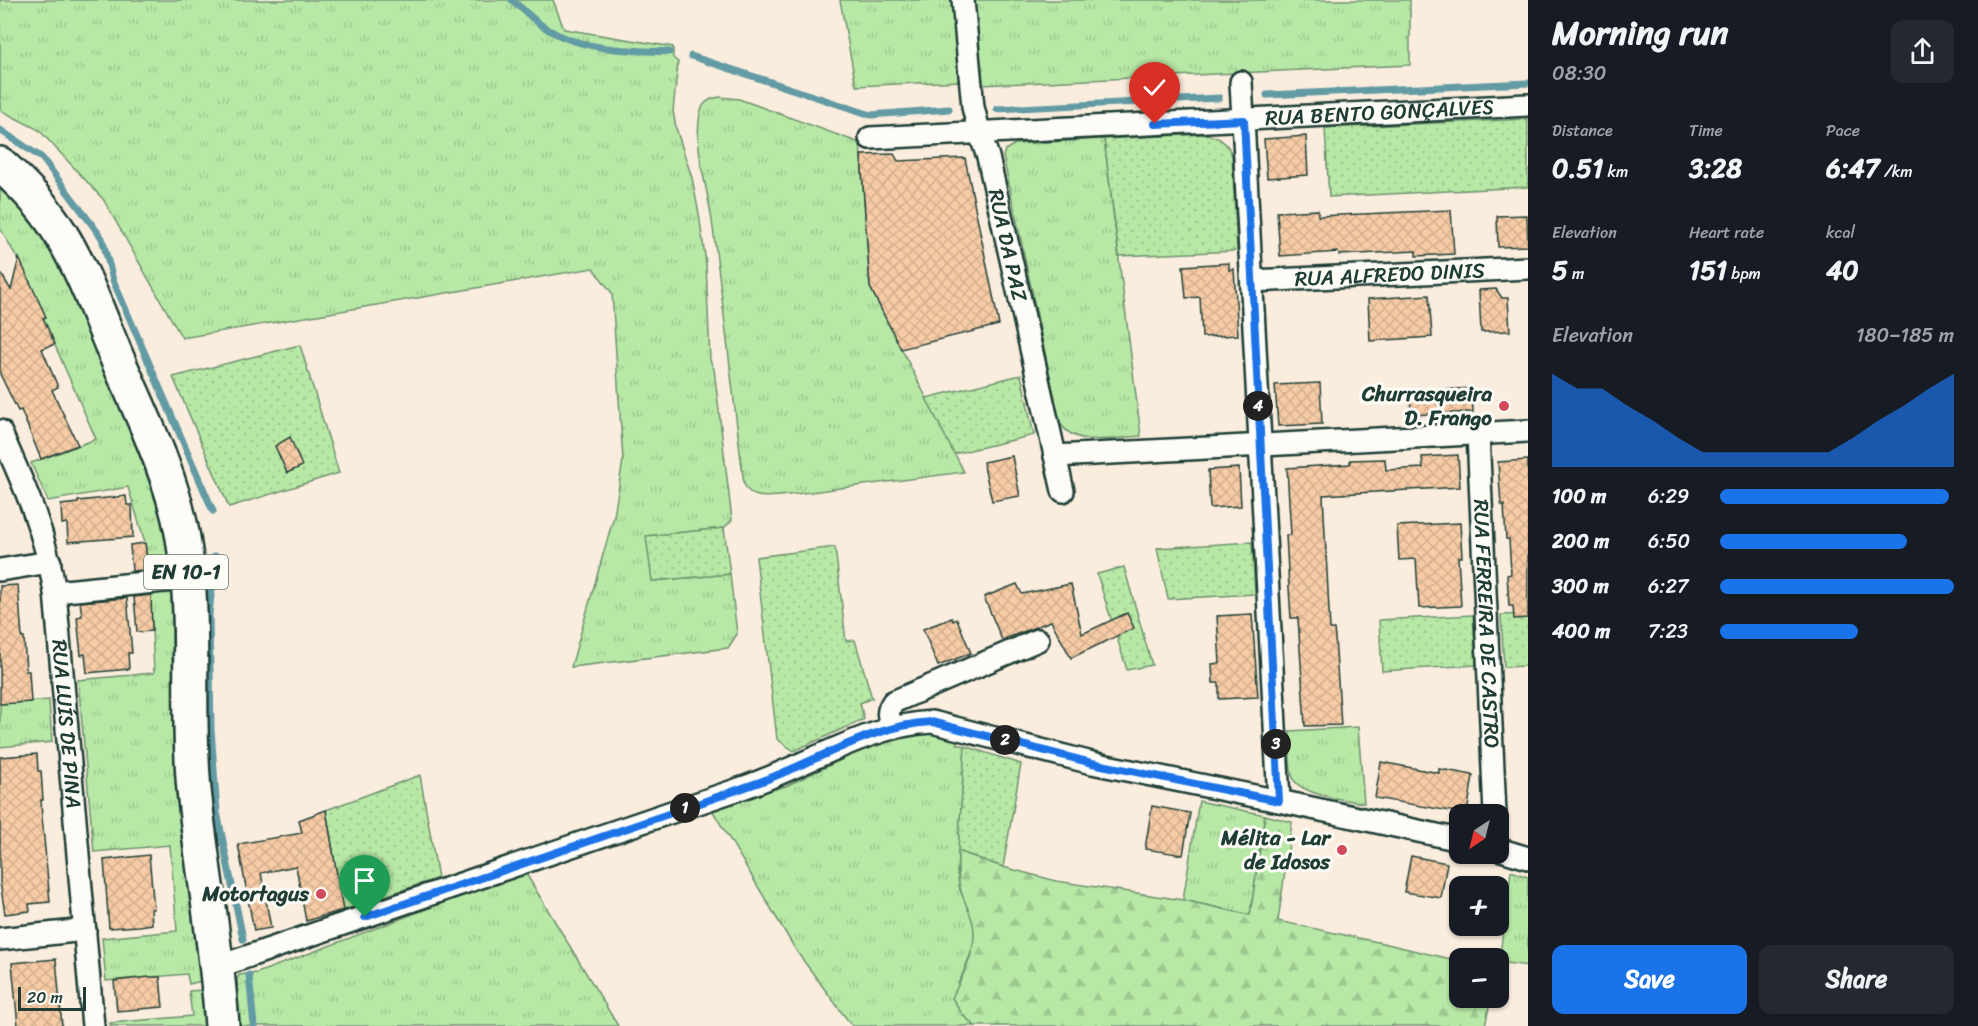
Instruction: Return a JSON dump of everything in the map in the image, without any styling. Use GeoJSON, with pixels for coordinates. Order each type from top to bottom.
{"type":"FeatureCollection","features":[{"type":"Feature","properties":{"kind":"main road","name":"EN 10-1"},"geometry":{"type":"LineString","coordinates":[[0,164],[43,207],[61,234],[144,422],[176,509],[183,539],[187,579],[190,741],[194,790],[217,967],[222,1026]]}},
{"type":"Feature","properties":{"kind":"street","name":"RUA DA PAZ"},"geometry":{"type":"LineString","coordinates":[[963,0],[973,106],[988,157],[1063,491]]}},
{"type":"Feature","properties":{"kind":"street"},"geometry":{"type":"LineString","coordinates":[[1241,82],[1279,801]]}},
{"type":"Feature","properties":{"kind":"street","name":"RUA BENTO GONÇALVES"},"geometry":{"type":"LineString","coordinates":[[870,138],[1528,105]]}},
{"type":"Feature","properties":{"kind":"street","name":"RUA ALFREDO DINIS"},"geometry":{"type":"LineString","coordinates":[[1252,281],[1528,268]]}},
{"type":"Feature","properties":{"kind":"street","name":"RUA LUÍS DE PINA"},"geometry":{"type":"LineString","coordinates":[[0,431],[35,511],[50,562],[55,592],[93,1026]]}},
{"type":"Feature","properties":{"kind":"street"},"geometry":{"type":"LineString","coordinates":[[1055,456],[1528,431]]}},
{"type":"Feature","properties":{"kind":"street","name":"RUA FERREIRA DE CASTRO"},"geometry":{"type":"LineString","coordinates":[[1478,434],[1496,804]]}},
{"type":"Feature","properties":{"kind":"street"},"geometry":{"type":"LineString","coordinates":[[0,570],[50,562]]}},
{"type":"Feature","properties":{"kind":"street"},"geometry":{"type":"LineString","coordinates":[[55,592],[174,580]]}},
{"type":"Feature","properties":{"kind":"street"},"geometry":{"type":"LineString","coordinates":[[893,727],[887,715],[893,702],[1038,640]]}},
{"type":"Feature","properties":{"kind":"street"},"geometry":{"type":"LineString","coordinates":[[217,967],[760,782],[893,727],[913,723],[932,722],[1092,763],[1449,838]]}},
{"type":"Feature","properties":{"kind":"street"},"geometry":{"type":"LineString","coordinates":[[1509,852],[1528,858]]}},
{"type":"Feature","properties":{"kind":"street"},"geometry":{"type":"LineString","coordinates":[[0,939],[85,930]]}},
{"type":"Feature","properties":{"kind":"green space"},"geometry":{"type":"Polygon","coordinates":[[[0,0],[553,0],[564,29],[673,47],[673,58],[678,62],[673,111],[692,178],[699,214],[706,263],[710,360],[714,369],[732,520],[724,528],[647,536],[653,581],[730,574],[737,634],[728,648],[571,667],[614,516],[623,460],[612,293],[593,268],[182,338],[103,199],[39,130],[0,110],[0,0]]]}},
{"type":"Feature","properties":{"kind":"green space"},"geometry":{"type":"Polygon","coordinates":[[[840,0],[952,0],[960,81],[856,86],[840,0]]]}},
{"type":"Feature","properties":{"kind":"green space"},"geometry":{"type":"Polygon","coordinates":[[[971,0],[1410,0],[1410,65],[981,85],[971,0]]]}},
{"type":"Feature","properties":{"kind":"green space"},"geometry":{"type":"Polygon","coordinates":[[[720,97],[739,99],[860,143],[870,287],[964,472],[764,497],[755,495],[747,489],[744,484],[721,286],[698,133],[702,107],[711,99],[720,97]]]}},
{"type":"Feature","properties":{"kind":"green space"},"geometry":{"type":"Polygon","coordinates":[[[1528,119],[1528,187],[1329,197],[1325,128],[1528,119]]]}},
{"type":"Feature","properties":{"kind":"green space"},"geometry":{"type":"Polygon","coordinates":[[[1205,134],[1222,141],[1232,156],[1237,251],[1119,256],[1104,139],[1205,134]]]}},
{"type":"Feature","properties":{"kind":"green space"},"geometry":{"type":"Polygon","coordinates":[[[1104,139],[1141,436],[1097,440],[1076,436],[1060,423],[1003,156],[1005,150],[1015,144],[1104,139]]]}},
{"type":"Feature","properties":{"kind":"green space"},"geometry":{"type":"Polygon","coordinates":[[[0,186],[20,206],[53,252],[79,305],[139,455],[163,527],[171,576],[174,764],[202,981],[189,984],[187,974],[106,981],[102,938],[177,931],[170,845],[94,852],[78,680],[154,673],[150,586],[145,542],[128,487],[48,501],[31,463],[96,439],[24,270],[0,228],[0,186]]]}},
{"type":"Feature","properties":{"kind":"green space"},"geometry":{"type":"Polygon","coordinates":[[[300,345],[339,473],[229,507],[173,377],[300,345]]]}},
{"type":"Feature","properties":{"kind":"green space"},"geometry":{"type":"Polygon","coordinates":[[[1021,375],[1034,435],[954,454],[926,398],[1021,375]]]}},
{"type":"Feature","properties":{"kind":"green space"},"geometry":{"type":"Polygon","coordinates":[[[724,528],[730,574],[652,581],[646,536],[724,528]]]}},
{"type":"Feature","properties":{"kind":"green space"},"geometry":{"type":"Polygon","coordinates":[[[1252,542],[1255,594],[1168,599],[1157,548],[1252,542]]]}},
{"type":"Feature","properties":{"kind":"green space"},"geometry":{"type":"Polygon","coordinates":[[[835,547],[846,641],[855,640],[872,698],[860,703],[864,719],[794,751],[777,739],[756,557],[835,547]]]}},
{"type":"Feature","properties":{"kind":"green space"},"geometry":{"type":"Polygon","coordinates":[[[1124,567],[1152,665],[1127,670],[1097,574],[1124,567]]]}},
{"type":"Feature","properties":{"kind":"green space"},"geometry":{"type":"Polygon","coordinates":[[[1528,614],[1528,666],[1504,667],[1501,615],[1528,614]]]}},
{"type":"Feature","properties":{"kind":"green space"},"geometry":{"type":"Polygon","coordinates":[[[1473,615],[1476,665],[1382,671],[1379,620],[1473,615]]]}},
{"type":"Feature","properties":{"kind":"green space"},"geometry":{"type":"Polygon","coordinates":[[[49,700],[52,742],[0,747],[0,704],[49,700]]]}},
{"type":"Feature","properties":{"kind":"green space"},"geometry":{"type":"Polygon","coordinates":[[[1358,727],[1364,803],[1324,796],[1297,784],[1290,767],[1290,731],[1358,727]]]}},
{"type":"Feature","properties":{"kind":"green space"},"geometry":{"type":"Polygon","coordinates":[[[926,731],[957,740],[957,744],[965,746],[957,873],[960,890],[971,912],[975,930],[973,948],[953,998],[962,1014],[975,1026],[852,1026],[797,952],[711,808],[786,786],[876,743],[926,731]]]}},
{"type":"Feature","properties":{"kind":"green space"},"geometry":{"type":"Polygon","coordinates":[[[965,746],[1021,764],[1003,867],[958,851],[965,746]]]}},
{"type":"Feature","properties":{"kind":"green space"},"geometry":{"type":"Polygon","coordinates":[[[420,775],[438,878],[343,910],[326,810],[420,775]]]}},
{"type":"Feature","properties":{"kind":"green space"},"geometry":{"type":"Polygon","coordinates":[[[1199,801],[1265,815],[1250,915],[1183,900],[1199,801]]]}},
{"type":"Feature","properties":{"kind":"green space"},"geometry":{"type":"Polygon","coordinates":[[[1265,815],[1292,822],[1278,921],[1449,959],[1449,1008],[1489,1008],[1485,1026],[975,1026],[962,1014],[952,998],[967,966],[974,941],[972,921],[959,883],[958,851],[1003,867],[1056,881],[1183,900],[1250,915],[1265,815]]]}},
{"type":"Feature","properties":{"kind":"green space"},"geometry":{"type":"Polygon","coordinates":[[[1511,871],[1528,877],[1528,966],[1509,963],[1509,948],[1501,948],[1502,936],[1509,936],[1511,871]]]}},
{"type":"Feature","properties":{"kind":"green space"},"geometry":{"type":"Polygon","coordinates":[[[525,872],[618,1026],[240,1026],[237,980],[239,975],[257,973],[525,872]]]}},
{"type":"Feature","properties":{"kind":"green space"},"geometry":{"type":"Polygon","coordinates":[[[203,990],[207,1026],[110,1026],[110,1023],[192,1016],[189,991],[203,990]]]}},
{"type":"Feature","properties":{"kind":"building"},"geometry":{"type":"Polygon","coordinates":[[[1306,136],[1308,175],[1267,178],[1264,139],[1306,136]]]}},
{"type":"Feature","properties":{"kind":"building"},"geometry":{"type":"Polygon","coordinates":[[[894,154],[898,161],[965,158],[999,325],[901,349],[870,287],[861,155],[894,154]]]}},
{"type":"Feature","properties":{"kind":"building"},"geometry":{"type":"Polygon","coordinates":[[[1318,210],[1318,216],[1451,210],[1454,254],[1416,256],[1416,251],[1339,255],[1338,252],[1280,256],[1277,212],[1318,210]]]}},
{"type":"Feature","properties":{"kind":"building"},"geometry":{"type":"Polygon","coordinates":[[[1527,215],[1528,246],[1498,247],[1497,216],[1527,215]]]}},
{"type":"Feature","properties":{"kind":"building"},"geometry":{"type":"Polygon","coordinates":[[[19,258],[46,317],[43,318],[55,344],[42,349],[58,387],[52,390],[78,445],[41,459],[21,410],[18,411],[0,374],[0,272],[11,290],[19,258]]]}},
{"type":"Feature","properties":{"kind":"building"},"geometry":{"type":"Polygon","coordinates":[[[1229,263],[1229,270],[1234,269],[1238,335],[1202,337],[1200,297],[1186,298],[1183,266],[1229,263]]]}},
{"type":"Feature","properties":{"kind":"building"},"geometry":{"type":"Polygon","coordinates":[[[1496,289],[1502,298],[1508,298],[1510,331],[1481,332],[1479,290],[1496,289]]]}},
{"type":"Feature","properties":{"kind":"building"},"geometry":{"type":"Polygon","coordinates":[[[1429,295],[1432,337],[1370,341],[1368,299],[1429,295]]]}},
{"type":"Feature","properties":{"kind":"building"},"geometry":{"type":"Polygon","coordinates":[[[1320,383],[1322,424],[1278,426],[1275,385],[1320,383]]]}},
{"type":"Feature","properties":{"kind":"building"},"geometry":{"type":"Polygon","coordinates":[[[1472,388],[1473,412],[1411,415],[1410,392],[1472,388]]]}},
{"type":"Feature","properties":{"kind":"building"},"geometry":{"type":"Polygon","coordinates":[[[290,437],[302,466],[287,473],[275,446],[290,437]]]}},
{"type":"Feature","properties":{"kind":"building"},"geometry":{"type":"Polygon","coordinates":[[[1458,455],[1460,487],[1323,495],[1330,629],[1334,629],[1341,725],[1305,726],[1298,618],[1291,618],[1286,535],[1291,535],[1287,468],[1350,464],[1350,460],[1385,459],[1386,470],[1423,468],[1422,457],[1458,455]]]}},
{"type":"Feature","properties":{"kind":"building"},"geometry":{"type":"Polygon","coordinates":[[[1012,456],[1020,496],[992,501],[983,462],[1012,456]]]}},
{"type":"Feature","properties":{"kind":"building"},"geometry":{"type":"Polygon","coordinates":[[[1528,460],[1528,618],[1514,619],[1513,606],[1509,606],[1507,575],[1511,574],[1509,539],[1506,539],[1504,505],[1501,505],[1498,462],[1528,460]]]}},
{"type":"Feature","properties":{"kind":"building"},"geometry":{"type":"Polygon","coordinates":[[[1239,468],[1241,506],[1210,508],[1208,470],[1239,468]]]}},
{"type":"Feature","properties":{"kind":"building"},"geometry":{"type":"Polygon","coordinates":[[[126,496],[127,505],[132,505],[133,537],[68,542],[67,523],[62,524],[61,505],[126,496]]]}},
{"type":"Feature","properties":{"kind":"building"},"geometry":{"type":"Polygon","coordinates":[[[1460,523],[1462,557],[1458,557],[1461,606],[1419,608],[1416,559],[1399,560],[1397,526],[1460,523]]]}},
{"type":"Feature","properties":{"kind":"building"},"geometry":{"type":"Polygon","coordinates":[[[145,543],[148,570],[132,571],[130,545],[145,543]]]}},
{"type":"Feature","properties":{"kind":"building"},"geometry":{"type":"Polygon","coordinates":[[[1017,584],[1022,594],[1071,584],[1082,634],[1127,613],[1134,628],[1071,658],[1051,621],[1002,640],[984,597],[1017,584]]]}},
{"type":"Feature","properties":{"kind":"building"},"geometry":{"type":"Polygon","coordinates":[[[18,585],[22,638],[24,638],[26,671],[29,671],[31,702],[0,704],[0,586],[18,585]]]}},
{"type":"Feature","properties":{"kind":"building"},"geometry":{"type":"Polygon","coordinates":[[[151,595],[152,631],[137,632],[134,597],[151,595]]]}},
{"type":"Feature","properties":{"kind":"building"},"geometry":{"type":"Polygon","coordinates":[[[127,598],[132,653],[128,653],[129,669],[87,673],[85,654],[81,655],[77,617],[82,616],[80,602],[127,598]]]}},
{"type":"Feature","properties":{"kind":"building"},"geometry":{"type":"Polygon","coordinates":[[[1252,614],[1258,697],[1219,699],[1219,683],[1213,683],[1212,664],[1220,663],[1217,616],[1252,614]]]}},
{"type":"Feature","properties":{"kind":"building"},"geometry":{"type":"Polygon","coordinates":[[[952,618],[953,621],[957,619],[971,653],[938,666],[923,629],[952,618]]]}},
{"type":"Feature","properties":{"kind":"building"},"geometry":{"type":"Polygon","coordinates":[[[37,754],[38,771],[41,771],[42,817],[50,902],[29,904],[30,911],[5,914],[0,882],[0,757],[37,754]]]}},
{"type":"Feature","properties":{"kind":"building"},"geometry":{"type":"Polygon","coordinates":[[[1381,762],[1439,773],[1439,769],[1473,775],[1469,804],[1449,804],[1449,811],[1375,798],[1381,762]]]}},
{"type":"Feature","properties":{"kind":"building"},"geometry":{"type":"Polygon","coordinates":[[[1152,806],[1190,813],[1183,855],[1145,849],[1152,806]]]}},
{"type":"Feature","properties":{"kind":"building"},"geometry":{"type":"Polygon","coordinates":[[[326,810],[343,910],[306,921],[296,866],[261,873],[271,928],[254,931],[238,844],[302,833],[299,820],[326,810]]]}},
{"type":"Feature","properties":{"kind":"building"},"geometry":{"type":"Polygon","coordinates":[[[149,855],[154,909],[151,909],[152,924],[109,928],[104,860],[149,855]]]}},
{"type":"Feature","properties":{"kind":"building"},"geometry":{"type":"Polygon","coordinates":[[[1411,856],[1447,863],[1441,898],[1404,892],[1411,856]]]}},
{"type":"Feature","properties":{"kind":"building"},"geometry":{"type":"Polygon","coordinates":[[[56,959],[62,1026],[18,1026],[12,963],[56,959]]]}},
{"type":"Feature","properties":{"kind":"building"},"geometry":{"type":"Polygon","coordinates":[[[160,977],[163,1007],[117,1011],[114,981],[160,977]]]}},
{"type":"Feature","properties":{"kind":"waterway"},"geometry":{"type":"LineString","coordinates":[[512,0],[544,27],[577,42],[623,50],[669,52]]}},
{"type":"Feature","properties":{"kind":"waterway"},"geometry":{"type":"LineString","coordinates":[[691,56],[871,115],[949,109]]}},
{"type":"Feature","properties":{"kind":"waterway"},"geometry":{"type":"LineString","coordinates":[[1267,95],[1528,83]]}},
{"type":"Feature","properties":{"kind":"waterway"},"geometry":{"type":"LineString","coordinates":[[997,109],[1219,98]]}},
{"type":"Feature","properties":{"kind":"waterway"},"geometry":{"type":"LineString","coordinates":[[0,130],[42,158],[102,238],[113,280],[213,511]]}},
{"type":"Feature","properties":{"kind":"waterway"},"geometry":{"type":"LineString","coordinates":[[215,556],[209,615],[211,729],[217,812],[243,939]]}},
{"type":"Feature","properties":{"kind":"waterway"},"geometry":{"type":"LineString","coordinates":[[249,975],[254,1026]]}},
{"type":"Feature","properties":{"kind":"place","name":"Churrasqueira D. Frango"},"geometry":{"type":"Point","coordinates":[1504,406]}},
{"type":"Feature","properties":{"kind":"place","name":"Mélita - Lar de Idosos"},"geometry":{"type":"Point","coordinates":[1342,850]}},
{"type":"Feature","properties":{"kind":"place","name":"Motortagus"},"geometry":{"type":"Point","coordinates":[321,894]}},
{"type":"Feature","properties":{"kind":"route"},"geometry":{"type":"LineString","coordinates":[[365,917],[760,782],[893,727],[913,723],[932,722],[1092,763],[1279,801],[1244,120],[1155,124]]}}]}
